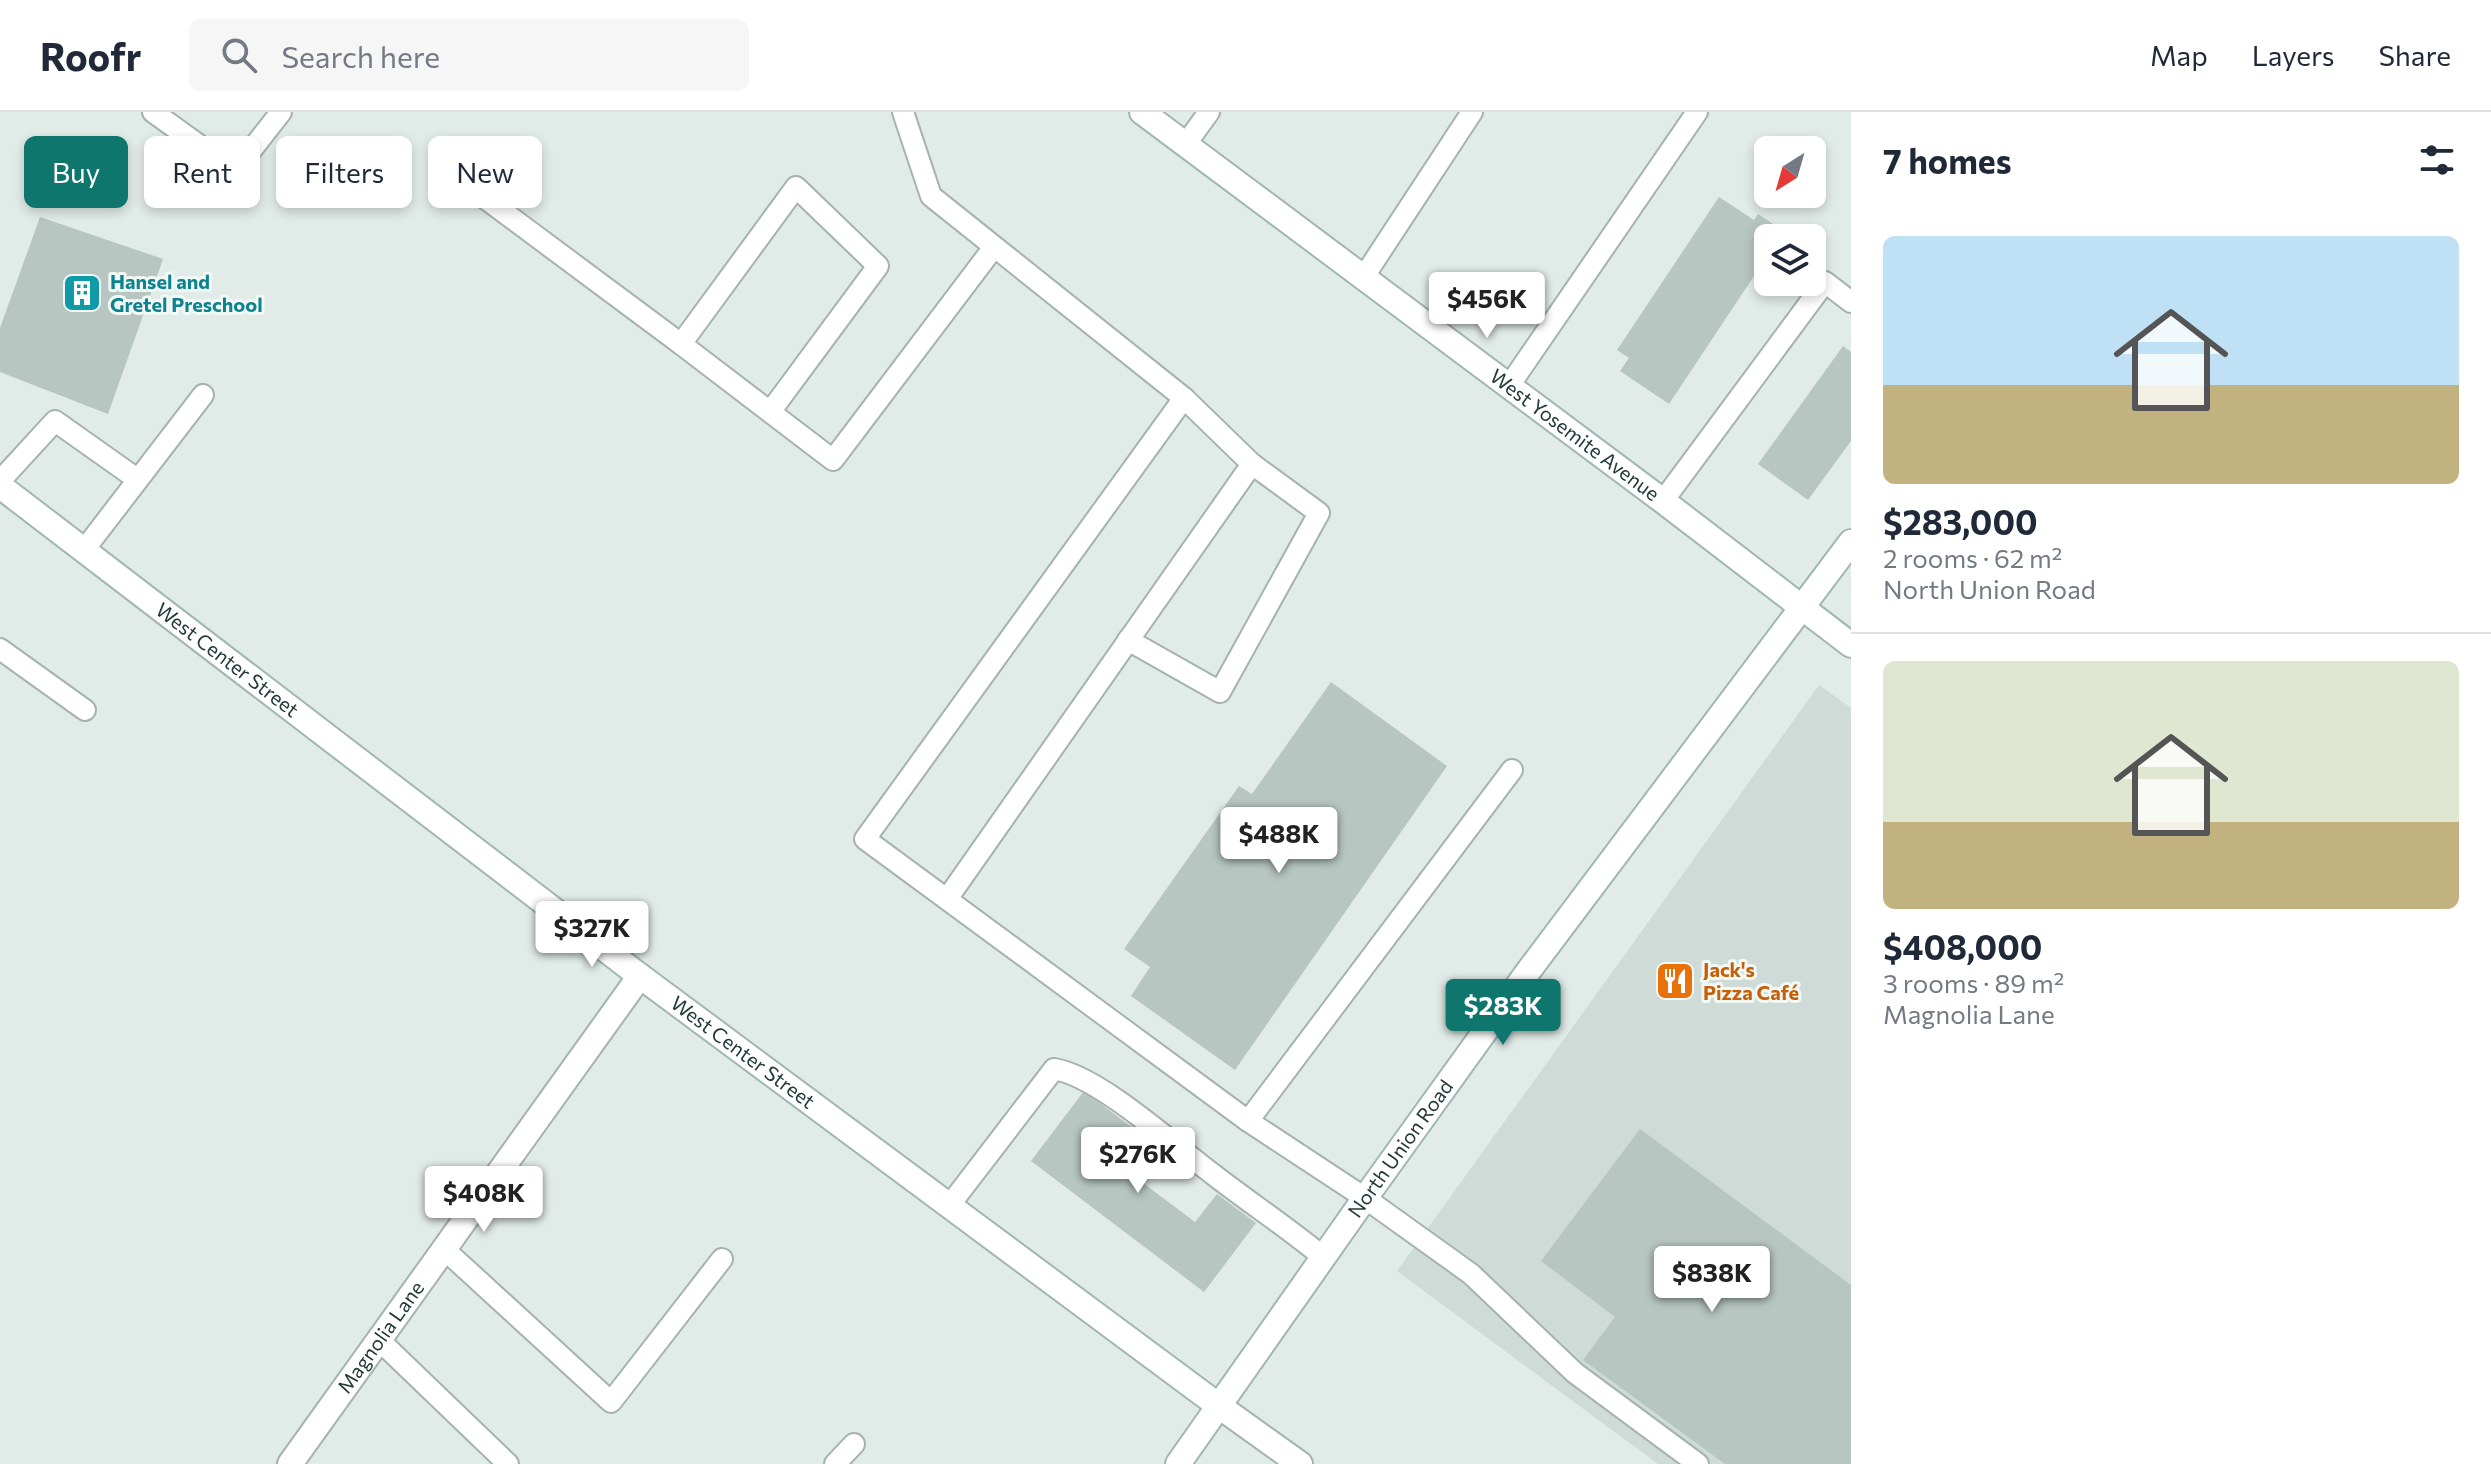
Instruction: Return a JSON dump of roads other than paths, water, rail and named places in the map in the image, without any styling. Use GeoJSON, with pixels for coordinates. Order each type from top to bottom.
{"type":"FeatureCollection","features":[{"type":"Feature","properties":{"kind":"street","name":"West Yosemite Avenue"},"geometry":{"type":"LineString","coordinates":[[1142,112],[1851,645]]}},
{"type":"Feature","properties":{"kind":"street","name":"West Center Street"},"geometry":{"type":"LineString","coordinates":[[0,483],[640,976],[1300,1464]]}},
{"type":"Feature","properties":{"kind":"street","name":"North Union Road"},"geometry":{"type":"LineString","coordinates":[[1178,1464],[1527,973],[1851,542]]}},
{"type":"Feature","properties":{"kind":"street","name":"Magnolia Lane"},"geometry":{"type":"LineString","coordinates":[[290,1464],[640,976]]}},
{"type":"Feature","properties":{"kind":"lane"},"geometry":{"type":"LineString","coordinates":[[153,112],[235,171],[281,112]]}},
{"type":"Feature","properties":{"kind":"lane"},"geometry":{"type":"LineString","coordinates":[[903,112],[931,196],[1184,398],[1252,464],[1319,513],[1220,692],[1128,640]]}},
{"type":"Feature","properties":{"kind":"lane"},"geometry":{"type":"LineString","coordinates":[[1185,145],[1209,112]]}},
{"type":"Feature","properties":{"kind":"lane"},"geometry":{"type":"LineString","coordinates":[[1363,278],[1472,112]]}},
{"type":"Feature","properties":{"kind":"lane"},"geometry":{"type":"LineString","coordinates":[[1509,386],[1697,112]]}},
{"type":"Feature","properties":{"kind":"lane"},"geometry":{"type":"LineString","coordinates":[[681,344],[796,187],[878,266],[770,412]]}},
{"type":"Feature","properties":{"kind":"lane"},"geometry":{"type":"LineString","coordinates":[[498,208],[833,460],[994,247]]}},
{"type":"Feature","properties":{"kind":"lane"},"geometry":{"type":"LineString","coordinates":[[1663,501],[1825,282],[1851,302]]}},
{"type":"Feature","properties":{"kind":"lane"},"geometry":{"type":"LineString","coordinates":[[84,550],[203,395]]}},
{"type":"Feature","properties":{"kind":"lane"},"geometry":{"type":"LineString","coordinates":[[1184,398],[865,839],[1248,1121],[1365,1198],[1471,1274],[1575,1373],[1698,1464]]}},
{"type":"Feature","properties":{"kind":"lane"},"geometry":{"type":"LineString","coordinates":[[0,483],[55,421],[137,479]]}},
{"type":"Feature","properties":{"kind":"lane"},"geometry":{"type":"LineString","coordinates":[[947,899],[1252,464]]}},
{"type":"Feature","properties":{"kind":"lane"},"geometry":{"type":"LineString","coordinates":[[0,649],[85,710]]}},
{"type":"Feature","properties":{"kind":"lane"},"geometry":{"type":"LineString","coordinates":[[1248,1121],[1512,770]]}},
{"type":"Feature","properties":{"kind":"lane"},"geometry":{"type":"LineString","coordinates":[[949,1206],[1054,1069],[1070,1072],[1110,1096],[1323,1257]]}},
{"type":"Feature","properties":{"kind":"lane"},"geometry":{"type":"LineString","coordinates":[[444,1249],[611,1402],[722,1259]]}},
{"type":"Feature","properties":{"kind":"lane"},"geometry":{"type":"LineString","coordinates":[[379,1340],[508,1464]]}},
{"type":"Feature","properties":{"kind":"lane"},"geometry":{"type":"LineString","coordinates":[[835,1464],[854,1444]]}},
{"type":"Feature","properties":{"kind":"place","name":"Hansel and Gretel Preschool"},"geometry":{"type":"Point","coordinates":[82,293]}},
{"type":"Feature","properties":{"kind":"place","name":"Jack's Pizza Café"},"geometry":{"type":"Point","coordinates":[1675,981]}}]}
